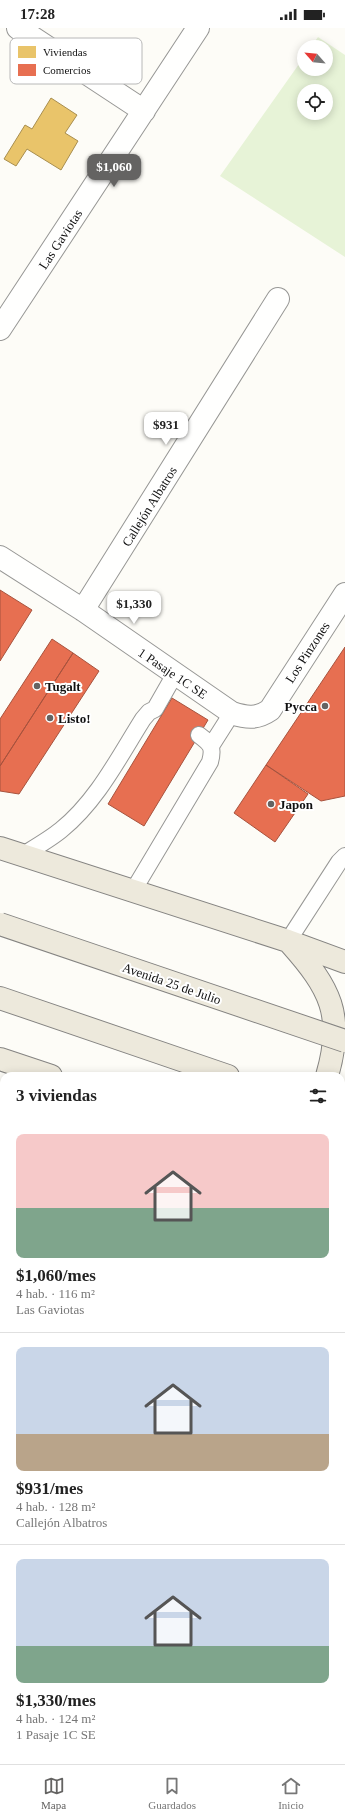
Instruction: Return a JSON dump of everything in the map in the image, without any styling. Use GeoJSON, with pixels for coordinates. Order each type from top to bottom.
{"type":"FeatureCollection","features":[{"type":"Feature","properties":{"kind":"main road"},"geometry":{"type":"LineString","coordinates":[[0,848],[288,941],[345,962]]}},
{"type":"Feature","properties":{"kind":"main road","name":"Avenida 25 de Julio"},"geometry":{"type":"LineString","coordinates":[[0,924],[345,1041]]}},
{"type":"Feature","properties":{"kind":"main road"},"geometry":{"type":"LineString","coordinates":[[288,941],[324,985],[333,1007],[336,1031],[334,1055],[328,1072]]}},
{"type":"Feature","properties":{"kind":"main road"},"geometry":{"type":"LineString","coordinates":[[0,998],[216,1072]]}},
{"type":"Feature","properties":{"kind":"main road"},"geometry":{"type":"LineString","coordinates":[[0,1059],[39,1072]]}},
{"type":"Feature","properties":{"kind":"street"},"geometry":{"type":"LineString","coordinates":[[18,28],[33,38]]}},
{"type":"Feature","properties":{"kind":"street","name":"Las Gaviotas"},"geometry":{"type":"LineString","coordinates":[[0,329],[198,28]]}},
{"type":"Feature","properties":{"kind":"street"},"geometry":{"type":"LineString","coordinates":[[103,84],[144,111]]}},
{"type":"Feature","properties":{"kind":"street","name":"Callejón Albatros"},"geometry":{"type":"LineString","coordinates":[[83,610],[278,299]]}},
{"type":"Feature","properties":{"kind":"street","name":"1 Pasaje 1C SE"},"geometry":{"type":"LineString","coordinates":[[0,557],[83,610],[232,713],[243,717],[254,718],[270,710]]}},
{"type":"Feature","properties":{"kind":"street","name":"Los Pinzones"},"geometry":{"type":"LineString","coordinates":[[270,710],[345,594]]}},
{"type":"Feature","properties":{"kind":"lane"},"geometry":{"type":"LineString","coordinates":[[23,855],[61,830],[81,812],[100,788],[143,719],[149,712],[159,711],[175,674]]}},
{"type":"Feature","properties":{"kind":"lane"},"geometry":{"type":"LineString","coordinates":[[211,746],[232,713]]}},
{"type":"Feature","properties":{"kind":"lane"},"geometry":{"type":"LineString","coordinates":[[133,891],[210,762],[212,753],[211,746],[199,735]]}},
{"type":"Feature","properties":{"kind":"lane"},"geometry":{"type":"LineString","coordinates":[[288,941],[339,862],[345,856]]}},
{"type":"Feature","properties":{"kind":"green space"},"geometry":{"type":"Polygon","coordinates":[[[333,47],[345,55],[345,257],[220,176],[297,67],[297,76],[333,76],[333,47]]]}},
{"type":"Feature","properties":{"kind":"building: Viviendas"},"geometry":{"type":"Polygon","coordinates":[[[51,98],[77,115],[65,133],[78,141],[61,170],[27,149],[16,166],[4,159],[25,125],[32,129],[51,98]]]}},
{"type":"Feature","properties":{"kind":"building: Comercios"},"geometry":{"type":"Polygon","coordinates":[[[0,590],[32,610],[0,661],[0,590]]]}},
{"type":"Feature","properties":{"kind":"building: Comercios","name":"Tugalt"},"geometry":{"type":"Polygon","coordinates":[[[52,639],[73,653],[0,766],[0,719],[52,639]]]}},
{"type":"Feature","properties":{"kind":"building: Comercios","name":"Pycca"},"geometry":{"type":"Polygon","coordinates":[[[345,647],[345,796],[321,801],[266,765],[345,647]]]}},
{"type":"Feature","properties":{"kind":"building: Comercios","name":"Listo!"},"geometry":{"type":"Polygon","coordinates":[[[73,653],[99,671],[19,794],[0,791],[0,766],[73,653]]]}},
{"type":"Feature","properties":{"kind":"building: Comercios"},"geometry":{"type":"Polygon","coordinates":[[[172,698],[208,720],[144,826],[108,804],[172,698]]]}},
{"type":"Feature","properties":{"kind":"building: Comercios","name":"Japon"},"geometry":{"type":"Polygon","coordinates":[[[266,765],[308,794],[275,842],[234,813],[266,765]]]}},
{"type":"Feature","properties":{"kind":"place","name":"Tugalt"},"geometry":{"type":"Point","coordinates":[37,686]}},
{"type":"Feature","properties":{"kind":"place","name":"Pycca"},"geometry":{"type":"Point","coordinates":[325,706]}},
{"type":"Feature","properties":{"kind":"place","name":"Listo!"},"geometry":{"type":"Point","coordinates":[50,718]}},
{"type":"Feature","properties":{"kind":"place","name":"Japon"},"geometry":{"type":"Point","coordinates":[271,804]}}]}
